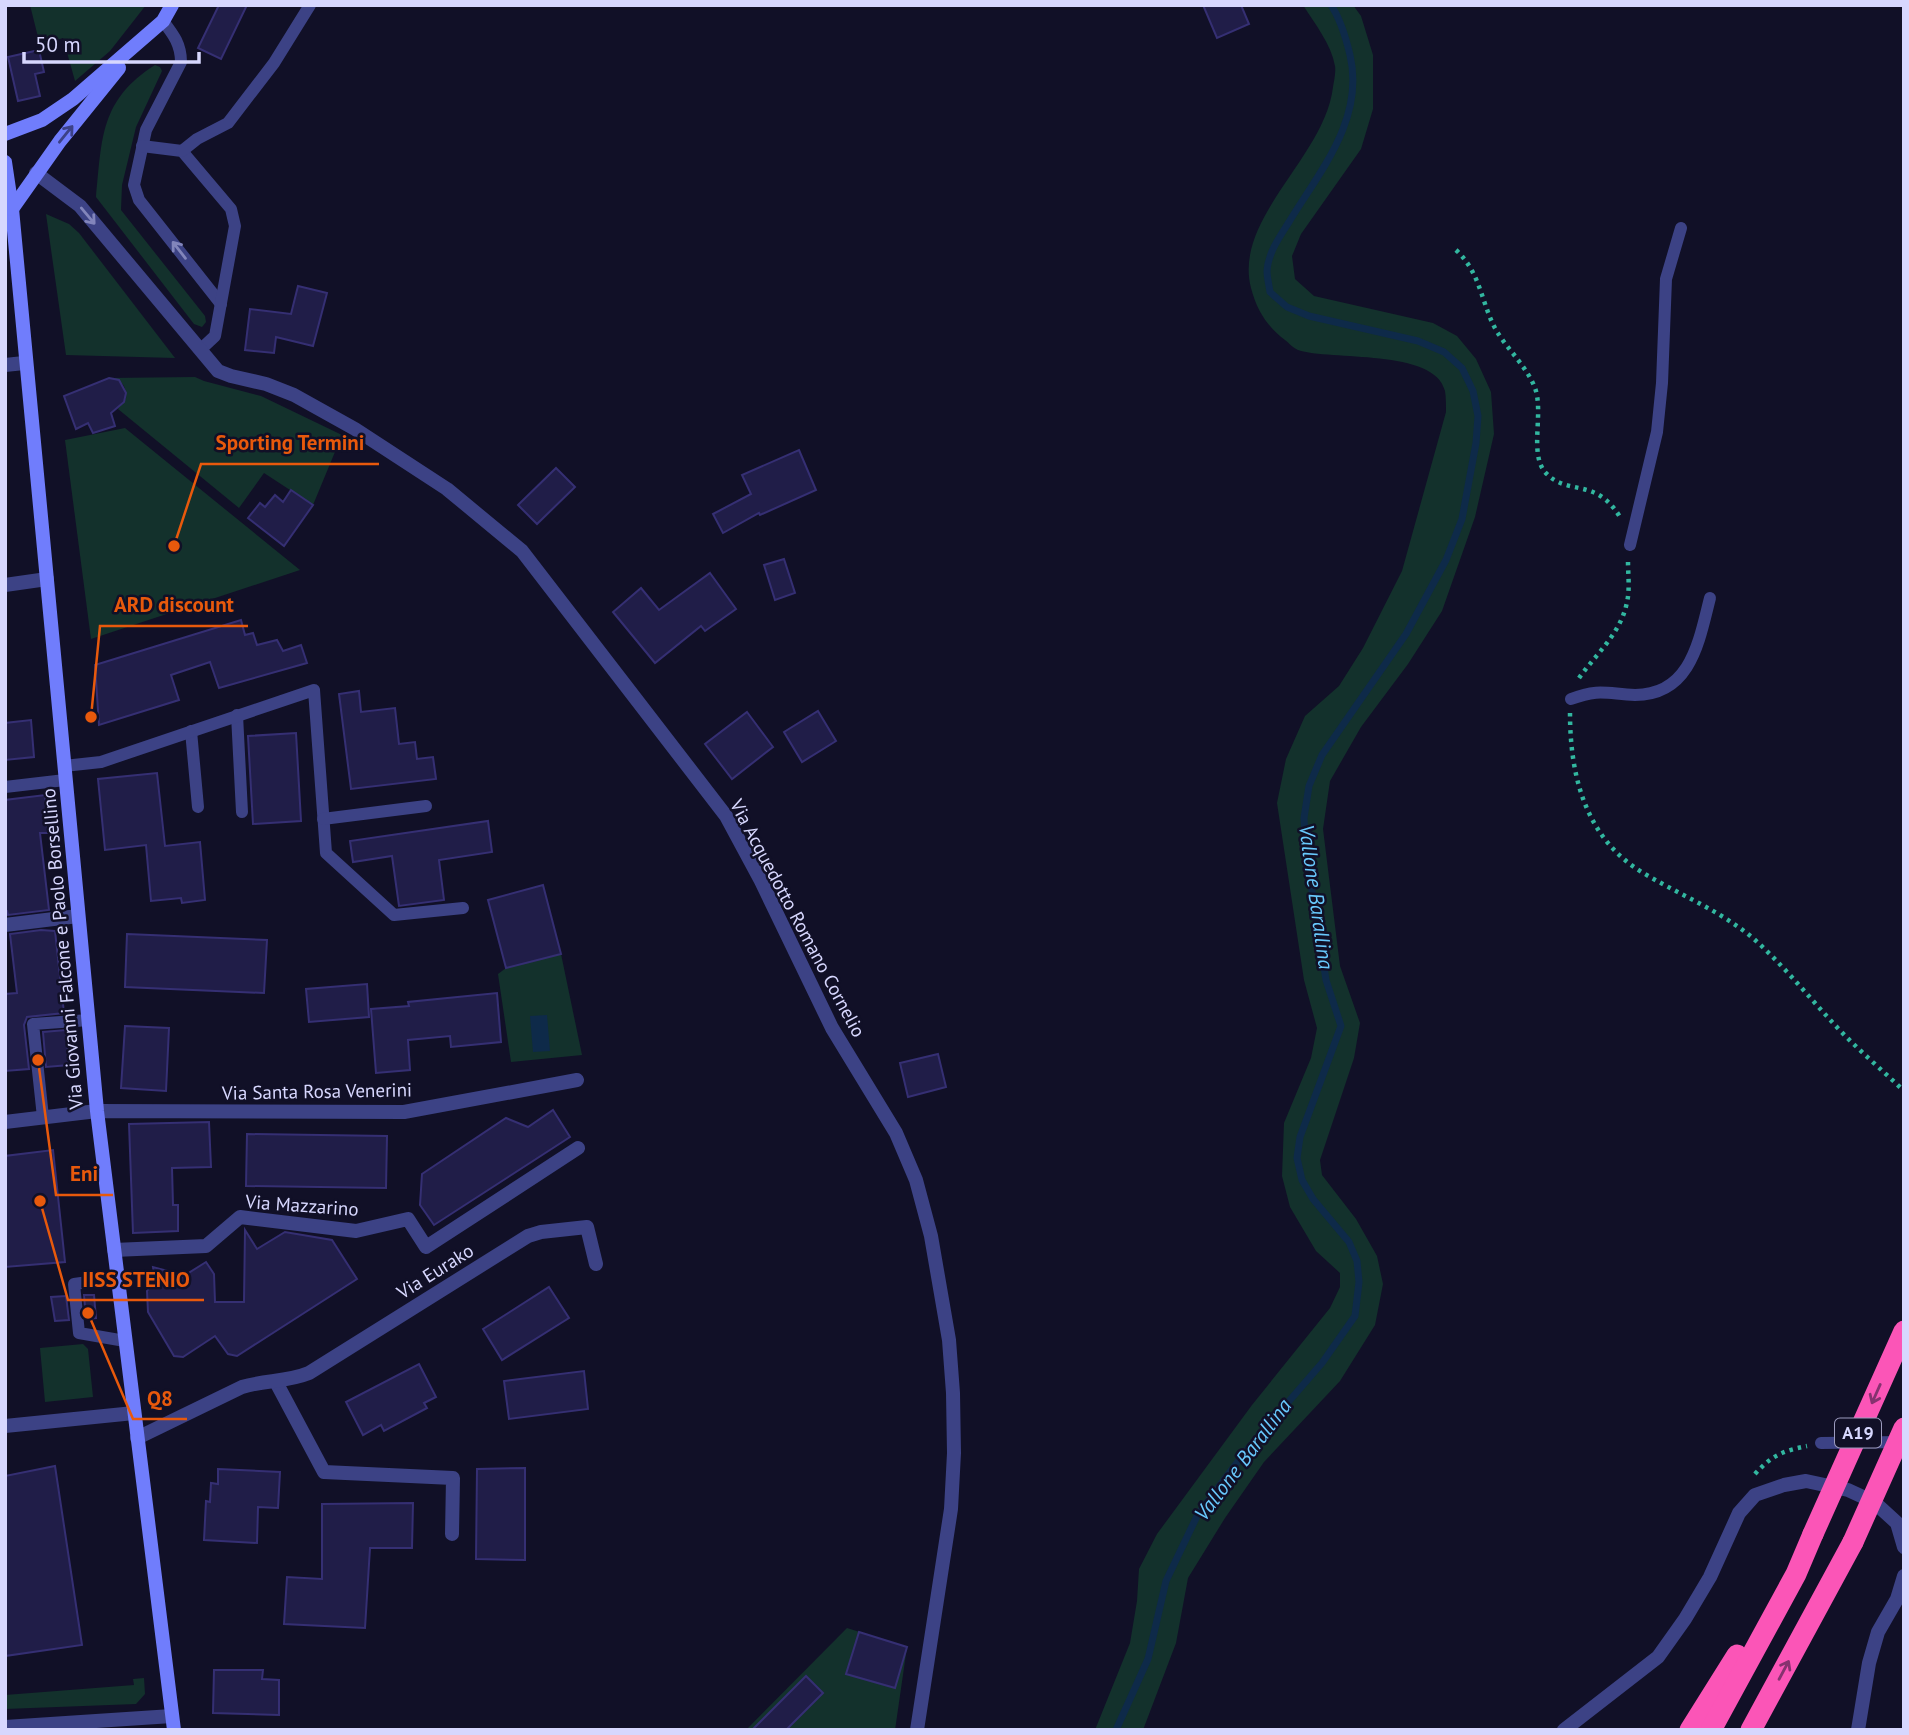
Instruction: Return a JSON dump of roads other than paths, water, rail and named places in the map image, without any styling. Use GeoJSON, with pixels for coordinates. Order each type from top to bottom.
{"type":"FeatureCollection","features":[{"type":"Feature","properties":{"kind":"highway","name":"A19"},"geometry":{"type":"LineString","coordinates":[[1711,1730],[1796,1574],[1904,1331]]}},
{"type":"Feature","properties":{"kind":"highway","name":"A19"},"geometry":{"type":"LineString","coordinates":[[1751,1730],[1853,1542],[1904,1429]]}},
{"type":"Feature","properties":{"kind":"highway"},"geometry":{"type":"LineString","coordinates":[[1690,1730],[1754,1628],[1796,1574]]}},
{"type":"Feature","properties":{"kind":"main road"},"geometry":{"type":"LineString","coordinates":[[5,134],[42,120],[73,99],[163,21],[172,5]]}},
{"type":"Feature","properties":{"kind":"main road"},"geometry":{"type":"LineString","coordinates":[[12,209],[36,173],[141,41]]}},
{"type":"Feature","properties":{"kind":"main road","name":"Via Giovanni Falcone e Paolo Borsellino"},"geometry":{"type":"LineString","coordinates":[[5,162],[12,209],[24,363],[97,1111],[173,1723]]}},
{"type":"Feature","properties":{"kind":"street","name":"Via Acquedotto Romano Cornelio"},"geometry":{"type":"LineString","coordinates":[[36,173],[80,206],[218,371],[294,395],[355,429],[447,489],[522,551],[726,816],[761,881],[832,1028],[896,1133],[916,1180],[931,1236],[949,1340],[954,1453],[951,1509],[917,1730]]}},
{"type":"Feature","properties":{"kind":"street"},"geometry":{"type":"LineString","coordinates":[[5,365],[24,363]]}},
{"type":"Feature","properties":{"kind":"street"},"geometry":{"type":"LineString","coordinates":[[5,585],[47,579]]}},
{"type":"Feature","properties":{"kind":"street"},"geometry":{"type":"LineString","coordinates":[[5,925],[78,916]]}},
{"type":"Feature","properties":{"kind":"street","name":"Via Santa Rosa Venerini"},"geometry":{"type":"LineString","coordinates":[[5,1122],[97,1111],[404,1112],[577,1080]]}},
{"type":"Feature","properties":{"kind":"street","name":"Via Mazzarino"},"geometry":{"type":"LineString","coordinates":[[114,1250],[206,1246],[240,1217],[356,1231],[408,1219],[426,1247],[578,1148]]}},
{"type":"Feature","properties":{"kind":"street","name":"Via Eurako"},"geometry":{"type":"LineString","coordinates":[[137,1438],[242,1387],[292,1380],[309,1373],[528,1236],[587,1227],[596,1264]]}},
{"type":"Feature","properties":{"kind":"street"},"geometry":{"type":"LineString","coordinates":[[276,1382],[324,1472],[453,1478],[452,1534]]}},
{"type":"Feature","properties":{"kind":"street"},"geometry":{"type":"LineString","coordinates":[[5,1426],[134,1413]]}},
{"type":"Feature","properties":{"kind":"street"},"geometry":{"type":"LineString","coordinates":[[1564,1730],[1658,1657],[1710,1577],[1739,1513],[1755,1496],[1784,1485],[1806,1481],[1848,1490],[1874,1502],[1897,1523],[1904,1547]]}},
{"type":"Feature","properties":{"kind":"street"},"geometry":{"type":"LineString","coordinates":[[1858,1730],[1875,1642],[1897,1599],[1904,1576]]}},
{"type":"Feature","properties":{"kind":"street"},"geometry":{"type":"LineString","coordinates":[[5,1727],[173,1723]]}},
{"type":"Feature","properties":{"kind":"lane"},"geometry":{"type":"LineString","coordinates":[[182,151],[197,139],[228,123],[274,63],[310,5]]}},
{"type":"Feature","properties":{"kind":"lane"},"geometry":{"type":"LineString","coordinates":[[163,21],[177,39],[181,62],[146,130],[134,184],[139,200],[221,304]]}},
{"type":"Feature","properties":{"kind":"lane"},"geometry":{"type":"LineString","coordinates":[[142,146],[182,151],[232,209],[235,217],[215,336],[200,350]]}},
{"type":"Feature","properties":{"kind":"lane"},"geometry":{"type":"LineString","coordinates":[[1630,545],[1657,432],[1662,383],[1666,279],[1681,228]]}},
{"type":"Feature","properties":{"kind":"lane"},"geometry":{"type":"LineString","coordinates":[[1572,699],[1590,691],[1637,695],[1660,690],[1676,682],[1690,663],[1710,598]]}},
{"type":"Feature","properties":{"kind":"lane"},"geometry":{"type":"LineString","coordinates":[[5,786],[101,762],[314,690],[326,853],[394,915],[463,908]]}},
{"type":"Feature","properties":{"kind":"lane"},"geometry":{"type":"LineString","coordinates":[[237,715],[242,812]]}},
{"type":"Feature","properties":{"kind":"lane"},"geometry":{"type":"LineString","coordinates":[[191,731],[198,807]]}},
{"type":"Feature","properties":{"kind":"lane"},"geometry":{"type":"LineString","coordinates":[[323,819],[426,806]]}},
{"type":"Feature","properties":{"kind":"lane"},"geometry":{"type":"LineString","coordinates":[[43,1117],[33,1024],[89,1020]]}},
{"type":"Feature","properties":{"kind":"lane"},"geometry":{"type":"LineString","coordinates":[[117,1278],[75,1284],[79,1333],[125,1341]]}},
{"type":"Feature","properties":{"kind":"lane"},"geometry":{"type":"LineString","coordinates":[[1821,1443],[1904,1442]]}},
{"type":"Feature","properties":{"kind":"water"},"geometry":{"type":"Polygon","coordinates":[[[547,1015],[550,1051],[533,1052],[530,1016],[547,1015]]]}},
{"type":"Feature","properties":{"kind":"waterway","name":"Vallone Barallina"},"geometry":{"type":"LineString","coordinates":[[1116,1730],[1148,1659],[1166,1581],[1198,1514],[1245,1452],[1322,1363],[1355,1316],[1359,1282],[1357,1261],[1349,1242],[1313,1199],[1302,1180],[1297,1158],[1300,1137],[1341,1026],[1326,980],[1306,852],[1304,818],[1309,786],[1322,755],[1406,634],[1446,560],[1462,519],[1476,443],[1478,416],[1473,391],[1462,368],[1444,352],[1418,341],[1309,316],[1287,307],[1270,292],[1267,271],[1272,251],[1326,164],[1345,123],[1351,101],[1353,78],[1350,55],[1331,5]]}},
{"type":"Feature","properties":{"kind":"place","name":"Sporting Termini"},"geometry":{"type":"Point","coordinates":[174,546]}},
{"type":"Feature","properties":{"kind":"place","name":"ARD discount"},"geometry":{"type":"Point","coordinates":[91,717]}},
{"type":"Feature","properties":{"kind":"place","name":"Eni"},"geometry":{"type":"Point","coordinates":[38,1060]}},
{"type":"Feature","properties":{"kind":"place","name":"IISS STENIO"},"geometry":{"type":"Point","coordinates":[40,1201]}},
{"type":"Feature","properties":{"kind":"place","name":"Q8"},"geometry":{"type":"Point","coordinates":[88,1313]}}]}
